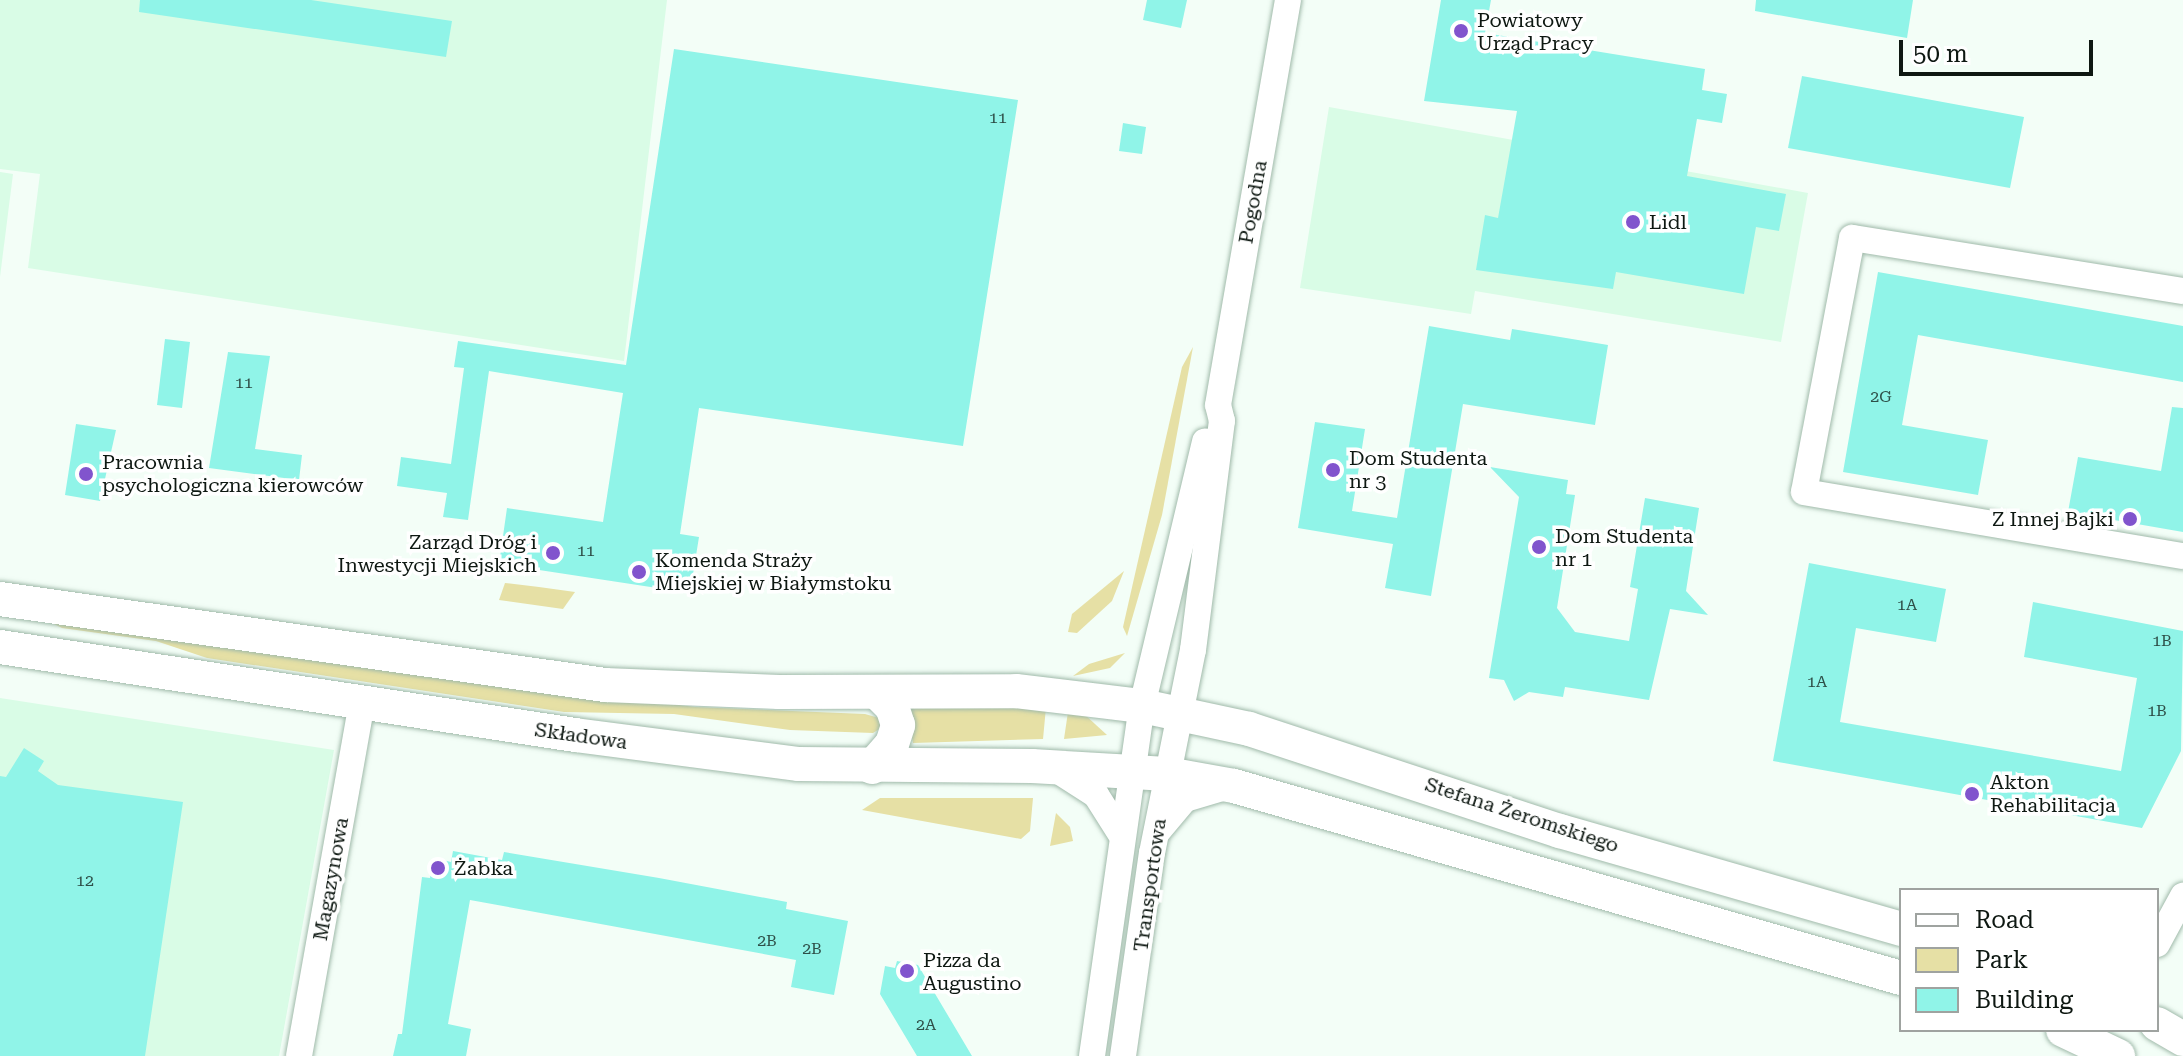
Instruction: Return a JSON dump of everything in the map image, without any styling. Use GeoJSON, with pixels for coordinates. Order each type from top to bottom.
{"type":"FeatureCollection","features":[{"type":"Feature","properties":{"kind":"main road"},"geometry":{"type":"LineString","coordinates":[[0,599],[605,685],[877,692],[1016,691],[1142,706]]}},
{"type":"Feature","properties":{"kind":"main road","name":"Składowa"},"geometry":{"type":"LineString","coordinates":[[0,647],[727,755],[872,767],[1051,767],[1167,774]]}},
{"type":"Feature","properties":{"kind":"main road"},"geometry":{"type":"LineString","coordinates":[[872,767],[892,744],[898,725],[892,707],[877,692]]}},
{"type":"Feature","properties":{"kind":"main road","name":"Stefana Żeromskiego"},"geometry":{"type":"LineString","coordinates":[[1142,706],[1249,729],[1560,831],[1899,928]]}},
{"type":"Feature","properties":{"kind":"main road"},"geometry":{"type":"LineString","coordinates":[[1167,774],[1234,786],[1899,977]]}},
{"type":"Feature","properties":{"kind":"main road"},"geometry":{"type":"LineString","coordinates":[[2159,1025],[2183,1039]]}},
{"type":"Feature","properties":{"kind":"street","name":"Pogodna"},"geometry":{"type":"LineString","coordinates":[[1130,770],[1198,469],[1218,405],[1288,0]]}},
{"type":"Feature","properties":{"kind":"street"},"geometry":{"type":"LineString","coordinates":[[2183,291],[1852,238],[1804,492],[2183,556]]}},
{"type":"Feature","properties":{"kind":"street","name":"Pogodna"},"geometry":{"type":"LineString","coordinates":[[1179,714],[1220,435],[1218,405]]}},
{"type":"Feature","properties":{"kind":"street","name":"Magazynowa"},"geometry":{"type":"LineString","coordinates":[[299,1056],[362,702]]}},
{"type":"Feature","properties":{"kind":"street","name":"Transportowa"},"geometry":{"type":"LineString","coordinates":[[1123,1056],[1154,838],[1179,714]]}},
{"type":"Feature","properties":{"kind":"street"},"geometry":{"type":"LineString","coordinates":[[1051,767],[1096,795],[1120,833]]}},
{"type":"Feature","properties":{"kind":"street","name":"Transportowa"},"geometry":{"type":"LineString","coordinates":[[1092,1056],[1130,770]]}},
{"type":"Feature","properties":{"kind":"street"},"geometry":{"type":"LineString","coordinates":[[1154,838],[1166,817],[1185,799],[1208,789],[1234,786]]}},
{"type":"Feature","properties":{"kind":"street"},"geometry":{"type":"LineString","coordinates":[[2159,940],[2183,896]]}},
{"type":"Feature","properties":{"kind":"shaded area"},"geometry":{"type":"Polygon","coordinates":[[[0,0],[667,0],[624,361],[28,268],[40,174],[0,169],[0,0]]]}},
{"type":"Feature","properties":{"kind":"shaded area"},"geometry":{"type":"Polygon","coordinates":[[[1329,107],[1808,193],[1781,342],[1475,291],[1471,314],[1300,288],[1329,107]]]}},
{"type":"Feature","properties":{"kind":"shaded area"},"geometry":{"type":"Polygon","coordinates":[[[0,172],[13,174],[0,277],[0,172]]]}},
{"type":"Feature","properties":{"kind":"shaded area"},"geometry":{"type":"Polygon","coordinates":[[[0,698],[334,750],[279,1056],[0,1056],[0,698]]]}},
{"type":"Feature","properties":{"kind":"green space"},"geometry":{"type":"Polygon","coordinates":[[[1193,347],[1162,515],[1127,636],[1123,627],[1182,367],[1193,347]]]}},
{"type":"Feature","properties":{"kind":"green space"},"geometry":{"type":"Polygon","coordinates":[[[1124,571],[1112,601],[1077,633],[1068,632],[1072,614],[1124,571]]]}},
{"type":"Feature","properties":{"kind":"green space"},"geometry":{"type":"Polygon","coordinates":[[[505,583],[575,592],[563,609],[499,600],[505,583]]]}},
{"type":"Feature","properties":{"kind":"green space"},"geometry":{"type":"Polygon","coordinates":[[[46,620],[695,707],[865,714],[879,718],[881,728],[873,733],[790,730],[674,714],[564,712],[207,658],[156,641],[62,628],[46,620]]]}},
{"type":"Feature","properties":{"kind":"green space"},"geometry":{"type":"Polygon","coordinates":[[[1125,653],[1110,668],[1073,676],[1089,664],[1125,653]]]}},
{"type":"Feature","properties":{"kind":"green space"},"geometry":{"type":"Polygon","coordinates":[[[906,707],[1046,707],[1043,739],[913,743],[906,707]]]}},
{"type":"Feature","properties":{"kind":"green space"},"geometry":{"type":"Polygon","coordinates":[[[1068,712],[1083,713],[1107,735],[1064,739],[1068,712]]]}},
{"type":"Feature","properties":{"kind":"green space"},"geometry":{"type":"Polygon","coordinates":[[[880,798],[1033,798],[1030,831],[1021,839],[862,810],[880,798]]]}},
{"type":"Feature","properties":{"kind":"green space"},"geometry":{"type":"Polygon","coordinates":[[[1056,813],[1070,827],[1073,841],[1050,846],[1056,813]]]}},
{"type":"Feature","properties":{"kind":"building"},"geometry":{"type":"Polygon","coordinates":[[[140,0],[311,0],[452,21],[446,57],[139,12],[140,0]]]}},
{"type":"Feature","properties":{"kind":"building"},"geometry":{"type":"Polygon","coordinates":[[[1147,0],[1187,0],[1181,28],[1143,20],[1147,0]]]}},
{"type":"Feature","properties":{"kind":"building"},"geometry":{"type":"Polygon","coordinates":[[[1441,0],[1491,0],[1485,33],[1705,69],[1702,90],[1727,94],[1722,123],[1697,119],[1687,176],[1786,194],[1779,231],[1756,227],[1744,294],[1616,272],[1613,289],[1476,270],[1485,215],[1498,218],[1517,111],[1424,101],[1441,0]]]}},
{"type":"Feature","properties":{"kind":"building"},"geometry":{"type":"Polygon","coordinates":[[[1756,0],[1913,0],[1907,38],[1755,11],[1756,0]]]}},
{"type":"Feature","properties":{"kind":"building"},"geometry":{"type":"Polygon","coordinates":[[[674,49],[1018,100],[963,446],[699,408],[680,534],[699,537],[690,593],[499,564],[507,508],[603,522],[623,393],[489,371],[468,520],[443,517],[447,493],[397,486],[401,457],[451,464],[464,368],[454,367],[458,341],[626,365],[674,49]]]}},
{"type":"Feature","properties":{"kind":"building"},"geometry":{"type":"Polygon","coordinates":[[[1802,76],[2024,117],[2010,188],[1788,148],[1802,76]]]}},
{"type":"Feature","properties":{"kind":"building"},"geometry":{"type":"Polygon","coordinates":[[[1123,123],[1146,127],[1142,154],[1119,151],[1123,123]]]}},
{"type":"Feature","properties":{"kind":"building"},"geometry":{"type":"Polygon","coordinates":[[[1878,272],[2183,326],[2183,382],[1918,335],[1902,425],[1988,440],[1978,495],[1843,472],[1878,272]]]}},
{"type":"Feature","properties":{"kind":"building","name":"Dom Studenta nr 3"},"geometry":{"type":"Polygon","coordinates":[[[1429,326],[1510,340],[1512,329],[1608,345],[1595,425],[1463,404],[1431,596],[1385,588],[1393,544],[1298,528],[1315,422],[1365,429],[1352,511],[1397,518],[1429,326]]]}},
{"type":"Feature","properties":{"kind":"building"},"geometry":{"type":"Polygon","coordinates":[[[165,339],[190,342],[182,408],[157,405],[165,339]]]}},
{"type":"Feature","properties":{"kind":"building"},"geometry":{"type":"Polygon","coordinates":[[[228,352],[270,356],[255,449],[302,455],[299,480],[209,468],[228,352]]]}},
{"type":"Feature","properties":{"kind":"building"},"geometry":{"type":"Polygon","coordinates":[[[2172,407],[2183,408],[2183,532],[2068,512],[2078,457],[2161,471],[2172,407]]]}},
{"type":"Feature","properties":{"kind":"building","name":"Pracownia psychologiczna kierowców"},"geometry":{"type":"Polygon","coordinates":[[[76,424],[116,430],[100,501],[65,495],[76,424]]]}},
{"type":"Feature","properties":{"kind":"building","name":"Dom Studenta nr 1"},"geometry":{"type":"Polygon","coordinates":[[[1490,467],[1568,480],[1566,494],[1575,495],[1557,608],[1575,632],[1629,641],[1638,589],[1630,587],[1645,498],[1699,508],[1686,591],[1708,615],[1670,609],[1649,700],[1565,687],[1563,697],[1529,692],[1514,701],[1504,680],[1489,678],[1519,497],[1490,467]]]}},
{"type":"Feature","properties":{"kind":"building"},"geometry":{"type":"Polygon","coordinates":[[[1809,563],[1946,589],[1936,642],[1856,628],[1840,722],[2121,771],[2137,678],[2024,657],[2033,602],[2183,631],[2181,751],[2142,828],[1773,761],[1809,563]]]}},
{"type":"Feature","properties":{"kind":"building"},"geometry":{"type":"Polygon","coordinates":[[[24,748],[44,761],[38,771],[58,785],[183,802],[145,1056],[0,1056],[0,776],[6,777],[24,748]]]}},
{"type":"Feature","properties":{"kind":"building"},"geometry":{"type":"Polygon","coordinates":[[[453,851],[502,860],[504,852],[659,878],[787,902],[786,909],[848,921],[834,995],[791,987],[796,960],[470,900],[448,1024],[471,1029],[466,1056],[393,1056],[398,1034],[402,1034],[422,877],[430,878],[434,858],[451,862],[453,851]]]}},
{"type":"Feature","properties":{"kind":"building"},"geometry":{"type":"Polygon","coordinates":[[[897,961],[918,965],[972,1056],[917,1056],[880,994],[885,966],[895,968],[897,961]]]}},
{"type":"Feature","properties":{"kind":"place","name":"Powiatowy Urząd Pracy"},"geometry":{"type":"Point","coordinates":[1461,31]}},
{"type":"Feature","properties":{"kind":"place","name":"Lidl"},"geometry":{"type":"Point","coordinates":[1633,222]}},
{"type":"Feature","properties":{"kind":"place","name":"Dom Studenta nr 3"},"geometry":{"type":"Point","coordinates":[1333,470]}},
{"type":"Feature","properties":{"kind":"place","name":"Pracownia psychologiczna kierowców"},"geometry":{"type":"Point","coordinates":[86,474]}},
{"type":"Feature","properties":{"kind":"place","name":"Z Innej Bajki"},"geometry":{"type":"Point","coordinates":[2130,519]}},
{"type":"Feature","properties":{"kind":"place","name":"Dom Studenta nr 1"},"geometry":{"type":"Point","coordinates":[1539,547]}},
{"type":"Feature","properties":{"kind":"place","name":"Zarząd Dróg i Inwestycji Miejskich"},"geometry":{"type":"Point","coordinates":[553,553]}},
{"type":"Feature","properties":{"kind":"place","name":"Komenda Straży Miejskiej w Białymstoku"},"geometry":{"type":"Point","coordinates":[639,572]}},
{"type":"Feature","properties":{"kind":"place","name":"Akton Rehabilitacja"},"geometry":{"type":"Point","coordinates":[1972,794]}},
{"type":"Feature","properties":{"kind":"place","name":"Żabka"},"geometry":{"type":"Point","coordinates":[438,868]}},
{"type":"Feature","properties":{"kind":"place","name":"Pizza da Augustino"},"geometry":{"type":"Point","coordinates":[907,971]}}]}
